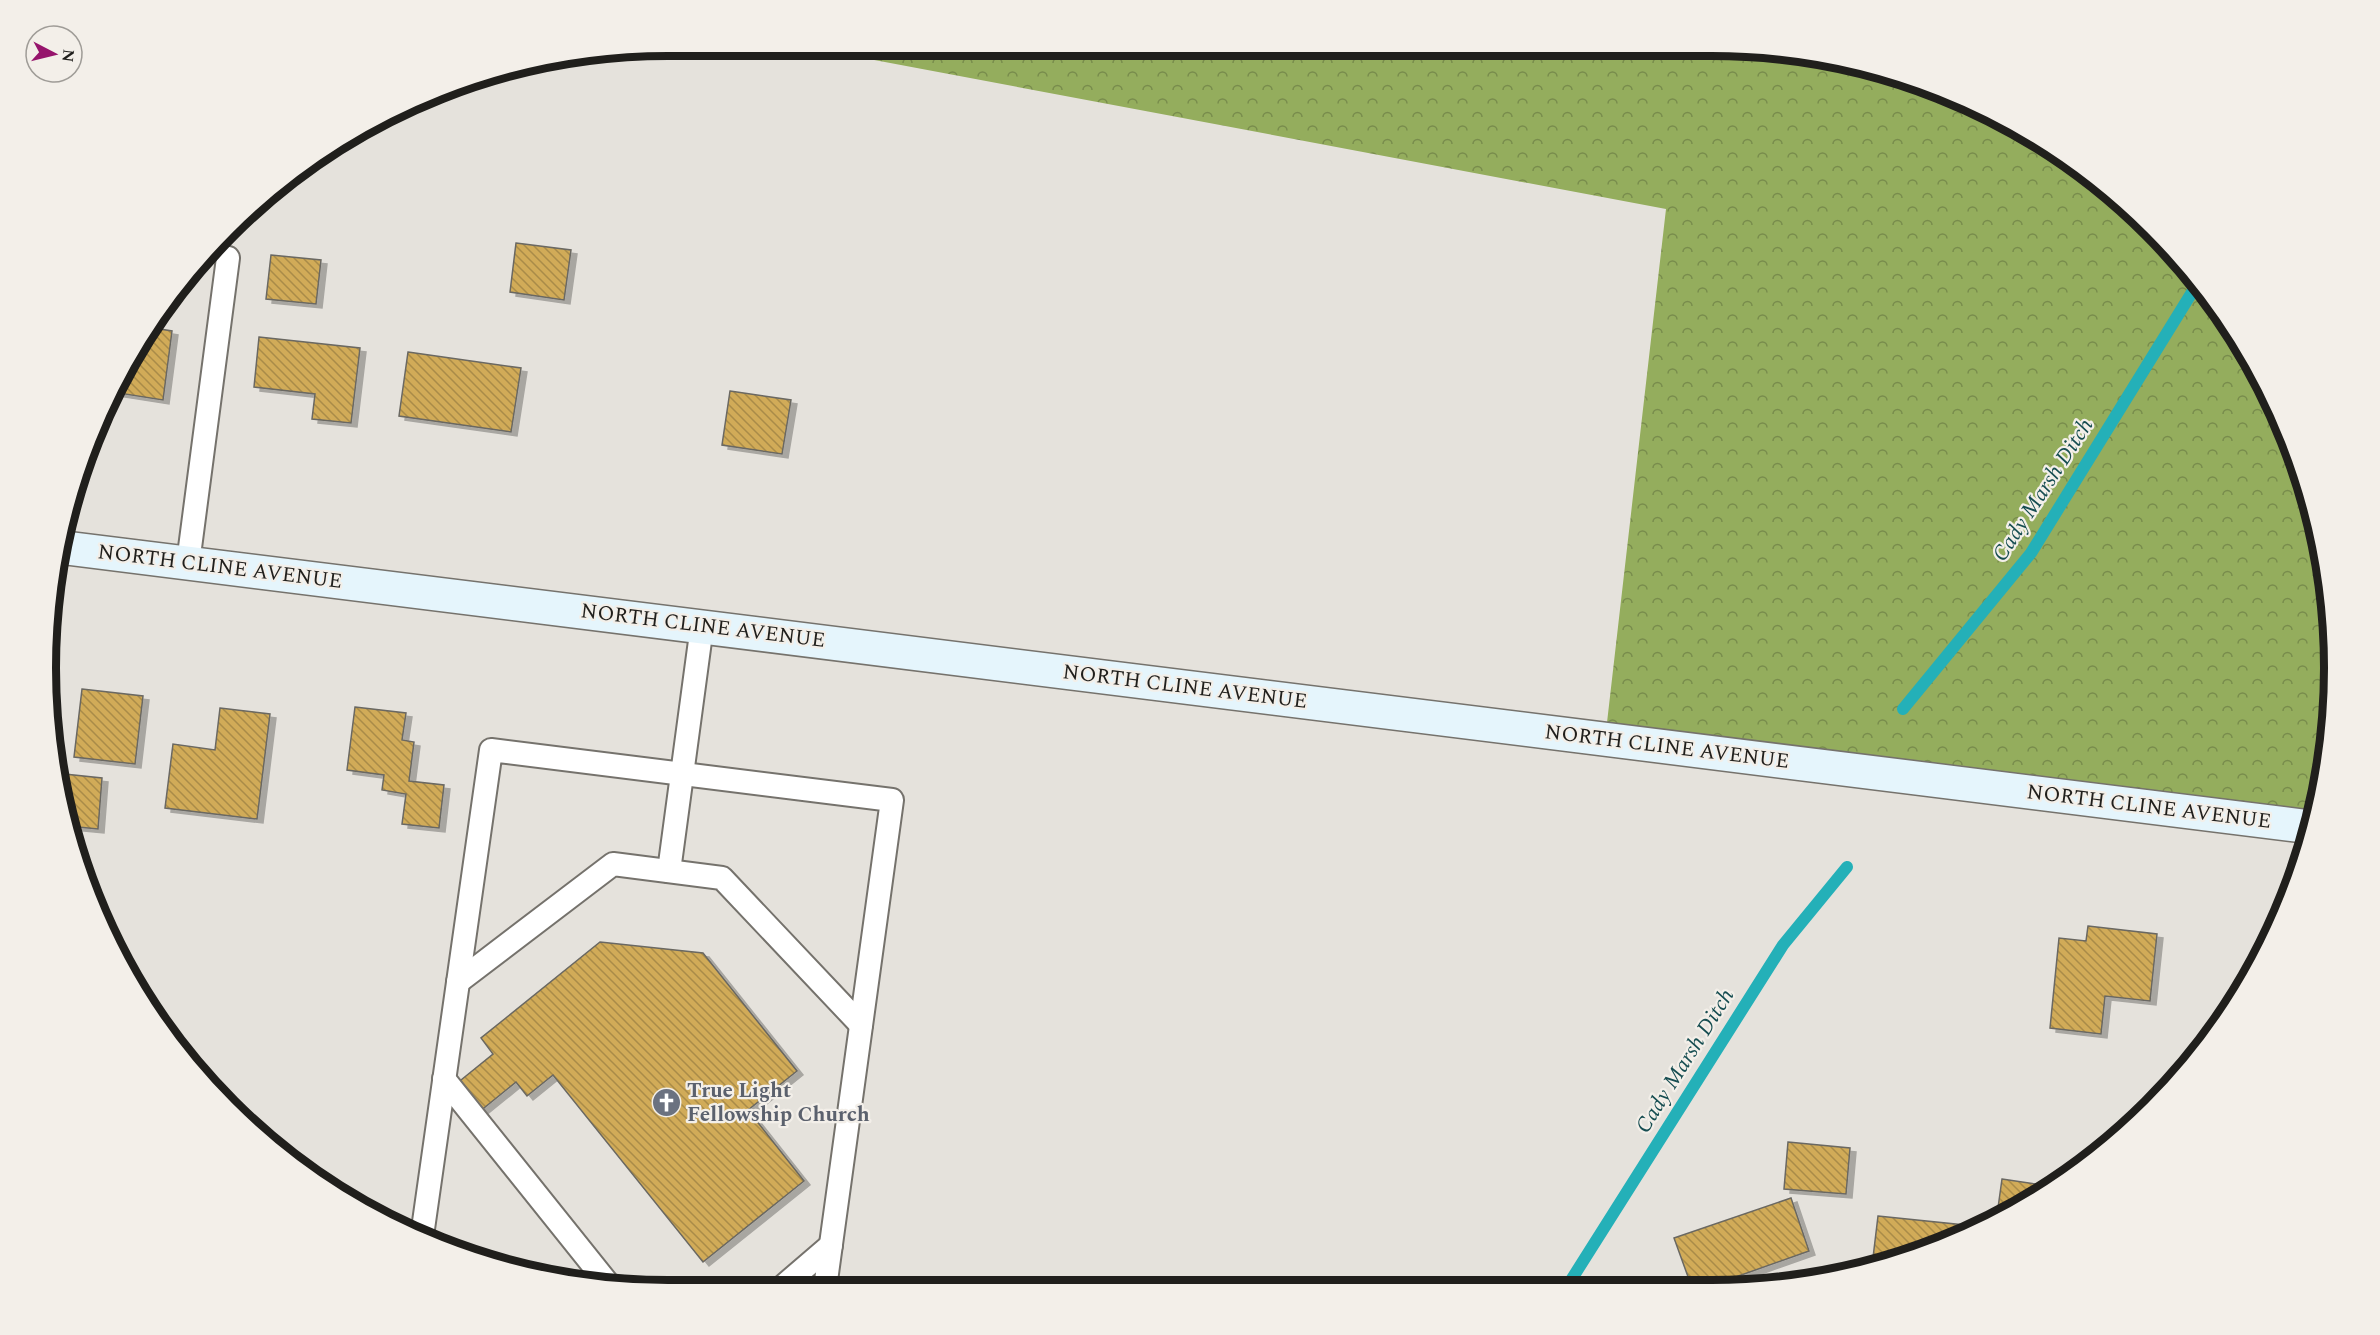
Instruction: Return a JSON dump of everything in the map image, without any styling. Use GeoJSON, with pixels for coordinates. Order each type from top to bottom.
{"type":"FeatureCollection","features":[{"type":"Feature","properties":{"kind":"street","name":"NORTH CLINE AVENUE"},"geometry":{"type":"LineString","coordinates":[[67,548],[2304,826]]}},
{"type":"Feature","properties":{"kind":"lane"},"geometry":{"type":"LineString","coordinates":[[188,563],[228,258]]}},
{"type":"Feature","properties":{"kind":"lane"},"geometry":{"type":"LineString","coordinates":[[669,871],[702,626]]}},
{"type":"Feature","properties":{"kind":"lane"},"geometry":{"type":"LineString","coordinates":[[423,1228],[491,750],[892,800],[826,1280]]}},
{"type":"Feature","properties":{"kind":"lane"},"geometry":{"type":"LineString","coordinates":[[458,982],[613,864],[722,878],[861,1025]]}},
{"type":"Feature","properties":{"kind":"lane"},"geometry":{"type":"LineString","coordinates":[[444,1079],[601,1275]]}},
{"type":"Feature","properties":{"kind":"lane"},"geometry":{"type":"LineString","coordinates":[[790,1280],[831,1245]]}},
{"type":"Feature","properties":{"kind":"green space"},"geometry":{"type":"Polygon","coordinates":[[[848,55],[1712,55],[1753,57],[1832,67],[1871,76],[1947,102],[2019,137],[2085,182],[2116,207],[2173,264],[2221,327],[2243,362],[2278,433],[2304,509],[2313,548],[2323,627],[2323,708],[2313,787],[2304,825],[1605,740],[1666,209],[848,55]]]}},
{"type":"Feature","properties":{"kind":"building"},"geometry":{"type":"Polygon","coordinates":[[[516,243],[571,250],[564,300],[510,292],[516,243]]]}},
{"type":"Feature","properties":{"kind":"building"},"geometry":{"type":"Polygon","coordinates":[[[271,255],[321,260],[316,304],[266,299],[271,255]]]}},
{"type":"Feature","properties":{"kind":"building"},"geometry":{"type":"Polygon","coordinates":[[[158,329],[172,331],[163,400],[121,393],[137,361],[158,329]]]}},
{"type":"Feature","properties":{"kind":"building"},"geometry":{"type":"Polygon","coordinates":[[[259,337],[360,348],[351,423],[312,419],[315,394],[254,387],[259,337]]]}},
{"type":"Feature","properties":{"kind":"building"},"geometry":{"type":"Polygon","coordinates":[[[408,352],[521,368],[511,432],[399,416],[408,352]]]}},
{"type":"Feature","properties":{"kind":"building"},"geometry":{"type":"Polygon","coordinates":[[[730,391],[791,400],[782,454],[722,445],[730,391]]]}},
{"type":"Feature","properties":{"kind":"building"},"geometry":{"type":"Polygon","coordinates":[[[82,689],[143,696],[135,764],[74,757],[82,689]]]}},
{"type":"Feature","properties":{"kind":"building"},"geometry":{"type":"Polygon","coordinates":[[[355,707],[406,713],[402,740],[414,742],[409,781],[444,785],[439,828],[402,824],[406,794],[382,790],[384,775],[347,770],[355,707]]]}},
{"type":"Feature","properties":{"kind":"building"},"geometry":{"type":"Polygon","coordinates":[[[220,708],[270,714],[257,819],[165,808],[173,744],[215,750],[220,708]]]}},
{"type":"Feature","properties":{"kind":"building"},"geometry":{"type":"Polygon","coordinates":[[[65,774],[102,778],[98,829],[76,827],[65,774]]]}},
{"type":"Feature","properties":{"kind":"building"},"geometry":{"type":"Polygon","coordinates":[[[2088,926],[2157,934],[2150,1001],[2105,996],[2101,1034],[2050,1028],[2059,938],[2086,941],[2088,926]]]}},
{"type":"Feature","properties":{"kind":"building","name":"True Light Fellowship Church"},"geometry":{"type":"Polygon","coordinates":[[[600,942],[703,953],[797,1071],[748,1110],[804,1181],[703,1262],[553,1075],[527,1096],[516,1082],[479,1112],[456,1084],[493,1054],[481,1038],[600,942]]]}},
{"type":"Feature","properties":{"kind":"building"},"geometry":{"type":"Polygon","coordinates":[[[1788,1142],[1850,1148],[1846,1194],[1784,1189],[1788,1142]]]}},
{"type":"Feature","properties":{"kind":"building"},"geometry":{"type":"Polygon","coordinates":[[[2002,1179],[2039,1185],[2018,1198],[1998,1208],[2002,1179]]]}},
{"type":"Feature","properties":{"kind":"building"},"geometry":{"type":"Polygon","coordinates":[[[1791,1198],[1809,1251],[1730,1279],[1689,1280],[1674,1238],[1791,1198]]]}},
{"type":"Feature","properties":{"kind":"building"},"geometry":{"type":"Polygon","coordinates":[[[1878,1216],[1964,1225],[1909,1247],[1873,1258],[1878,1216]]]}},
{"type":"Feature","properties":{"kind":"waterway","name":"Cady Marsh Ditch"},"geometry":{"type":"LineString","coordinates":[[1903,709],[2031,553],[2194,290]]}},
{"type":"Feature","properties":{"kind":"waterway","name":"Cady Marsh Ditch"},"geometry":{"type":"LineString","coordinates":[[1571,1280],[1783,945],[1847,867]]}},
{"type":"Feature","properties":{"kind":"place","name":"True Light Fellowship Church"},"geometry":{"type":"Point","coordinates":[666,1103]}}]}
